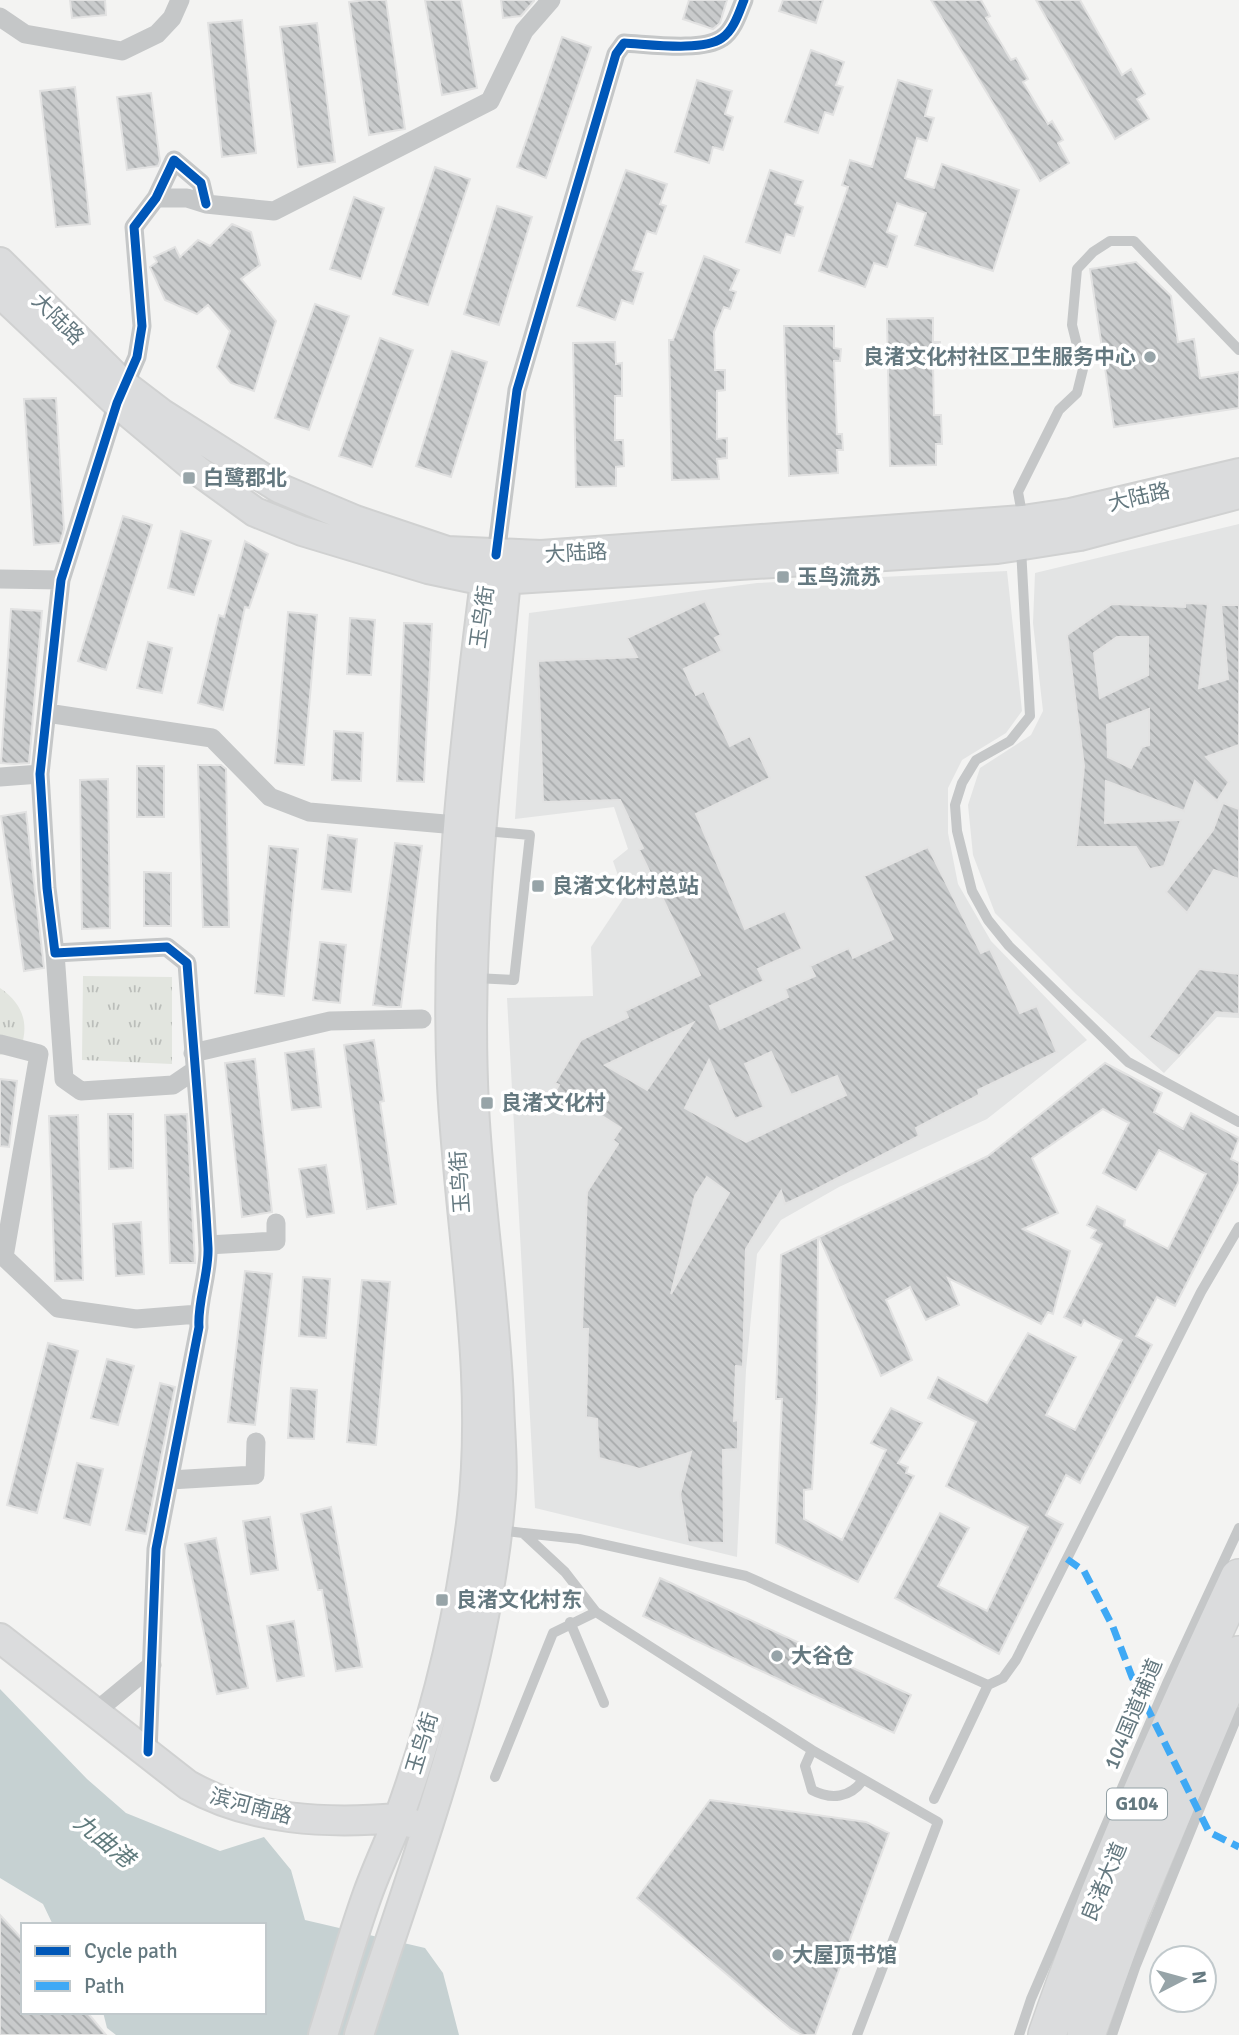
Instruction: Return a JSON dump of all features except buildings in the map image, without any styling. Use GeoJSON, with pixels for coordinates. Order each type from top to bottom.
{"type":"FeatureCollection","features":[{"type":"Feature","properties":{"kind":"highway","name":"良渚大道"},"geometry":{"type":"LineString","coordinates":[[1047,2035],[1080,1939],[1107,1874],[1167,1733],[1239,1578]]}},
{"type":"Feature","properties":{"kind":"highway","name":"良渚大道"},"geometry":{"type":"LineString","coordinates":[[1086,2035],[1131,1911],[1239,1655]]}},
{"type":"Feature","properties":{"kind":"main road","name":"大陆路"},"geometry":{"type":"LineString","coordinates":[[0,262],[120,393]]}},
{"type":"Feature","properties":{"kind":"main road","name":"大陆路"},"geometry":{"type":"LineString","coordinates":[[0,293],[120,393],[162,413],[279,488],[355,520],[447,551],[496,572],[649,548],[1022,533],[1080,536],[1239,494]]}},
{"type":"Feature","properties":{"kind":"main road","name":"大陆路"},"geometry":{"type":"LineString","coordinates":[[1022,533],[1070,513],[1239,473]]}},
{"type":"Feature","properties":{"kind":"main road","name":"玉鸟街"},"geometry":{"type":"LineString","coordinates":[[359,2035],[426,1827],[474,1665],[497,1530],[474,1360],[452,1086],[461,978],[482,830],[496,572]]}},
{"type":"Feature","properties":{"kind":"main road","name":"玉鸟街"},"geometry":{"type":"LineString","coordinates":[[461,978],[457,825],[496,572]]}},
{"type":"Feature","properties":{"kind":"main road","name":"玉鸟街"},"geometry":{"type":"LineString","coordinates":[[323,2035],[368,1894],[398,1818],[425,1737],[456,1621],[497,1530]]}},
{"type":"Feature","properties":{"kind":"main road","name":"滨河南路"},"geometry":{"type":"LineString","coordinates":[[0,1638],[188,1786],[216,1801],[310,1822],[398,1818],[426,1827]]}},
{"type":"Feature","properties":{"kind":"street"},"geometry":{"type":"LineString","coordinates":[[0,17],[25,34],[122,51],[157,34],[172,18],[180,0]]}},
{"type":"Feature","properties":{"kind":"street"},"geometry":{"type":"LineString","coordinates":[[156,198],[187,198],[205,204],[274,211],[490,101],[524,31],[551,0]]}},
{"type":"Feature","properties":{"kind":"street"},"geometry":{"type":"LineString","coordinates":[[496,572],[517,390],[616,54],[624,43],[691,46],[722,39],[735,22],[744,0]]}},
{"type":"Feature","properties":{"kind":"street"},"geometry":{"type":"LineString","coordinates":[[205,204],[201,183],[174,160],[156,198],[134,227],[142,326],[137,357],[120,393],[61,580],[40,774],[64,1079],[81,1091],[173,1085],[194,1061],[330,1021],[422,1019]]}},
{"type":"Feature","properties":{"kind":"street"},"geometry":{"type":"LineString","coordinates":[[0,579],[61,580]]}},
{"type":"Feature","properties":{"kind":"street"},"geometry":{"type":"LineString","coordinates":[[47,713],[212,738],[270,797],[309,812],[445,824]]}},
{"type":"Feature","properties":{"kind":"street"},"geometry":{"type":"LineString","coordinates":[[0,777],[40,774]]}},
{"type":"Feature","properties":{"kind":"street"},"geometry":{"type":"LineString","coordinates":[[55,953],[167,947],[187,963],[208,1245],[203,1302],[198,1314],[199,1327],[156,1549],[148,1752]]}},
{"type":"Feature","properties":{"kind":"street"},"geometry":{"type":"LineString","coordinates":[[0,1044],[39,1054],[2,1257],[58,1308],[136,1319],[198,1314]]}},
{"type":"Feature","properties":{"kind":"street"},"geometry":{"type":"LineString","coordinates":[[208,1245],[276,1241],[276,1223]]}},
{"type":"Feature","properties":{"kind":"street"},"geometry":{"type":"LineString","coordinates":[[170,1480],[255,1475],[256,1442]]}},
{"type":"Feature","properties":{"kind":"street"},"geometry":{"type":"LineString","coordinates":[[94,1713],[152,1665]]}},
{"type":"Feature","properties":{"kind":"lane"},"geometry":{"type":"LineString","coordinates":[[1239,350],[1134,241],[1110,241],[1093,251],[1077,269],[1072,325],[1083,369],[1077,393],[1059,410],[1018,492],[1030,716],[1010,740],[976,760],[962,783],[955,805],[957,831],[972,891],[988,920],[1009,946],[1128,1062],[1239,1122]]}},
{"type":"Feature","properties":{"kind":"lane"},"geometry":{"type":"LineString","coordinates":[[461,978],[514,980],[530,835],[482,830]]}},
{"type":"Feature","properties":{"kind":"lane"},"geometry":{"type":"LineString","coordinates":[[934,1800],[988,1685],[1003,1678],[1016,1660],[1201,1292],[1239,1227]]}},
{"type":"Feature","properties":{"kind":"lane","name":"104国道辅道"},"geometry":{"type":"LineString","coordinates":[[1019,2035],[1031,1999],[1168,1681],[1239,1528]]}},
{"type":"Feature","properties":{"kind":"lane"},"geometry":{"type":"LineString","coordinates":[[497,1530],[565,1572],[596,1612],[812,1750],[938,1822],[857,2035]]}},
{"type":"Feature","properties":{"kind":"lane"},"geometry":{"type":"LineString","coordinates":[[497,1530],[579,1539],[746,1576],[988,1685]]}},
{"type":"Feature","properties":{"kind":"lane"},"geometry":{"type":"LineString","coordinates":[[495,1777],[554,1633],[570,1622],[596,1612]]}},
{"type":"Feature","properties":{"kind":"lane"},"geometry":{"type":"LineString","coordinates":[[570,1622],[604,1703]]}},
{"type":"Feature","properties":{"kind":"lane"},"geometry":{"type":"LineString","coordinates":[[1112,2035],[1136,1965],[1239,1712]]}},
{"type":"Feature","properties":{"kind":"lane"},"geometry":{"type":"LineString","coordinates":[[812,1750],[805,1766],[812,1790],[822,1795],[841,1796],[857,1789],[863,1780]]}},
{"type":"Feature","properties":{"kind":"shaded area"},"geometry":{"type":"Polygon","coordinates":[[[1239,524],[1239,1018],[1217,1017],[1164,1073],[1076,994],[995,913],[973,855],[968,805],[980,768],[1031,735],[1043,711],[1033,623],[1035,573],[1239,524]]]}},
{"type":"Feature","properties":{"kind":"shaded area"},"geometry":{"type":"Polygon","coordinates":[[[1007,571],[1022,711],[1006,733],[962,760],[948,788],[948,833],[958,884],[991,941],[1087,1040],[987,1119],[839,1187],[781,1220],[757,1254],[746,1370],[737,1557],[535,1508],[507,998],[593,996],[591,947],[625,896],[613,861],[628,849],[614,807],[515,819],[529,613],[757,583],[1007,571]]]}},
{"type":"Feature","properties":{"kind":"green space"},"geometry":{"type":"Polygon","coordinates":[[[83,976],[172,977],[172,1064],[82,1060],[83,976]]]}},
{"type":"Feature","properties":{"kind":"green space"},"geometry":{"type":"Polygon","coordinates":[[[0,988],[19,1008],[24,1032],[20,1050],[0,1055],[0,988]]]}},
{"type":"Feature","properties":{"kind":"water","name":"九曲港"},"geometry":{"type":"Polygon","coordinates":[[[0,1689],[87,1779],[126,1813],[220,1851],[264,1837],[291,1870],[305,1920],[425,1948],[443,1973],[459,2035],[116,2035],[107,2028],[104,2014],[266,2014],[266,1923],[52,1923],[43,1904],[0,1878],[0,1689]]]}},
{"type":"Feature","properties":{"kind":"marked path"},"geometry":{"type":"LineString","coordinates":[[1067,1559],[1084,1571],[1113,1627],[1132,1677],[1209,1832],[1239,1847]]}},
{"type":"Feature","properties":{"kind":"cycle path"},"geometry":{"type":"LineString","coordinates":[[496,555],[517,390],[616,54],[624,43],[689,46],[713,42],[730,30],[744,0]]}},
{"type":"Feature","properties":{"kind":"cycle path"},"geometry":{"type":"LineString","coordinates":[[148,1752],[156,1549],[199,1327],[208,1258],[187,963],[167,947],[55,953],[47,888],[40,774],[61,580],[117,403],[137,357],[142,326],[134,227],[156,198],[174,160],[201,183],[206,204]]}},
{"type":"Feature","properties":{"kind":"place","name":"良渚文化村社区卫生服务中心"},"geometry":{"type":"Point","coordinates":[1150,357]}},
{"type":"Feature","properties":{"kind":"place","name":"白鹭郡北"},"geometry":{"type":"Point","coordinates":[189,478]}},
{"type":"Feature","properties":{"kind":"place","name":"玉鸟流苏"},"geometry":{"type":"Point","coordinates":[783,577]}},
{"type":"Feature","properties":{"kind":"place","name":"良渚文化村总站"},"geometry":{"type":"Point","coordinates":[538,886]}},
{"type":"Feature","properties":{"kind":"place","name":"良渚文化村"},"geometry":{"type":"Point","coordinates":[487,1103]}},
{"type":"Feature","properties":{"kind":"place","name":"良渚文化村东"},"geometry":{"type":"Point","coordinates":[442,1600]}},
{"type":"Feature","properties":{"kind":"place","name":"大谷仓"},"geometry":{"type":"Point","coordinates":[777,1656]}},
{"type":"Feature","properties":{"kind":"place","name":"大屋顶书馆"},"geometry":{"type":"Point","coordinates":[778,1955]}}]}
